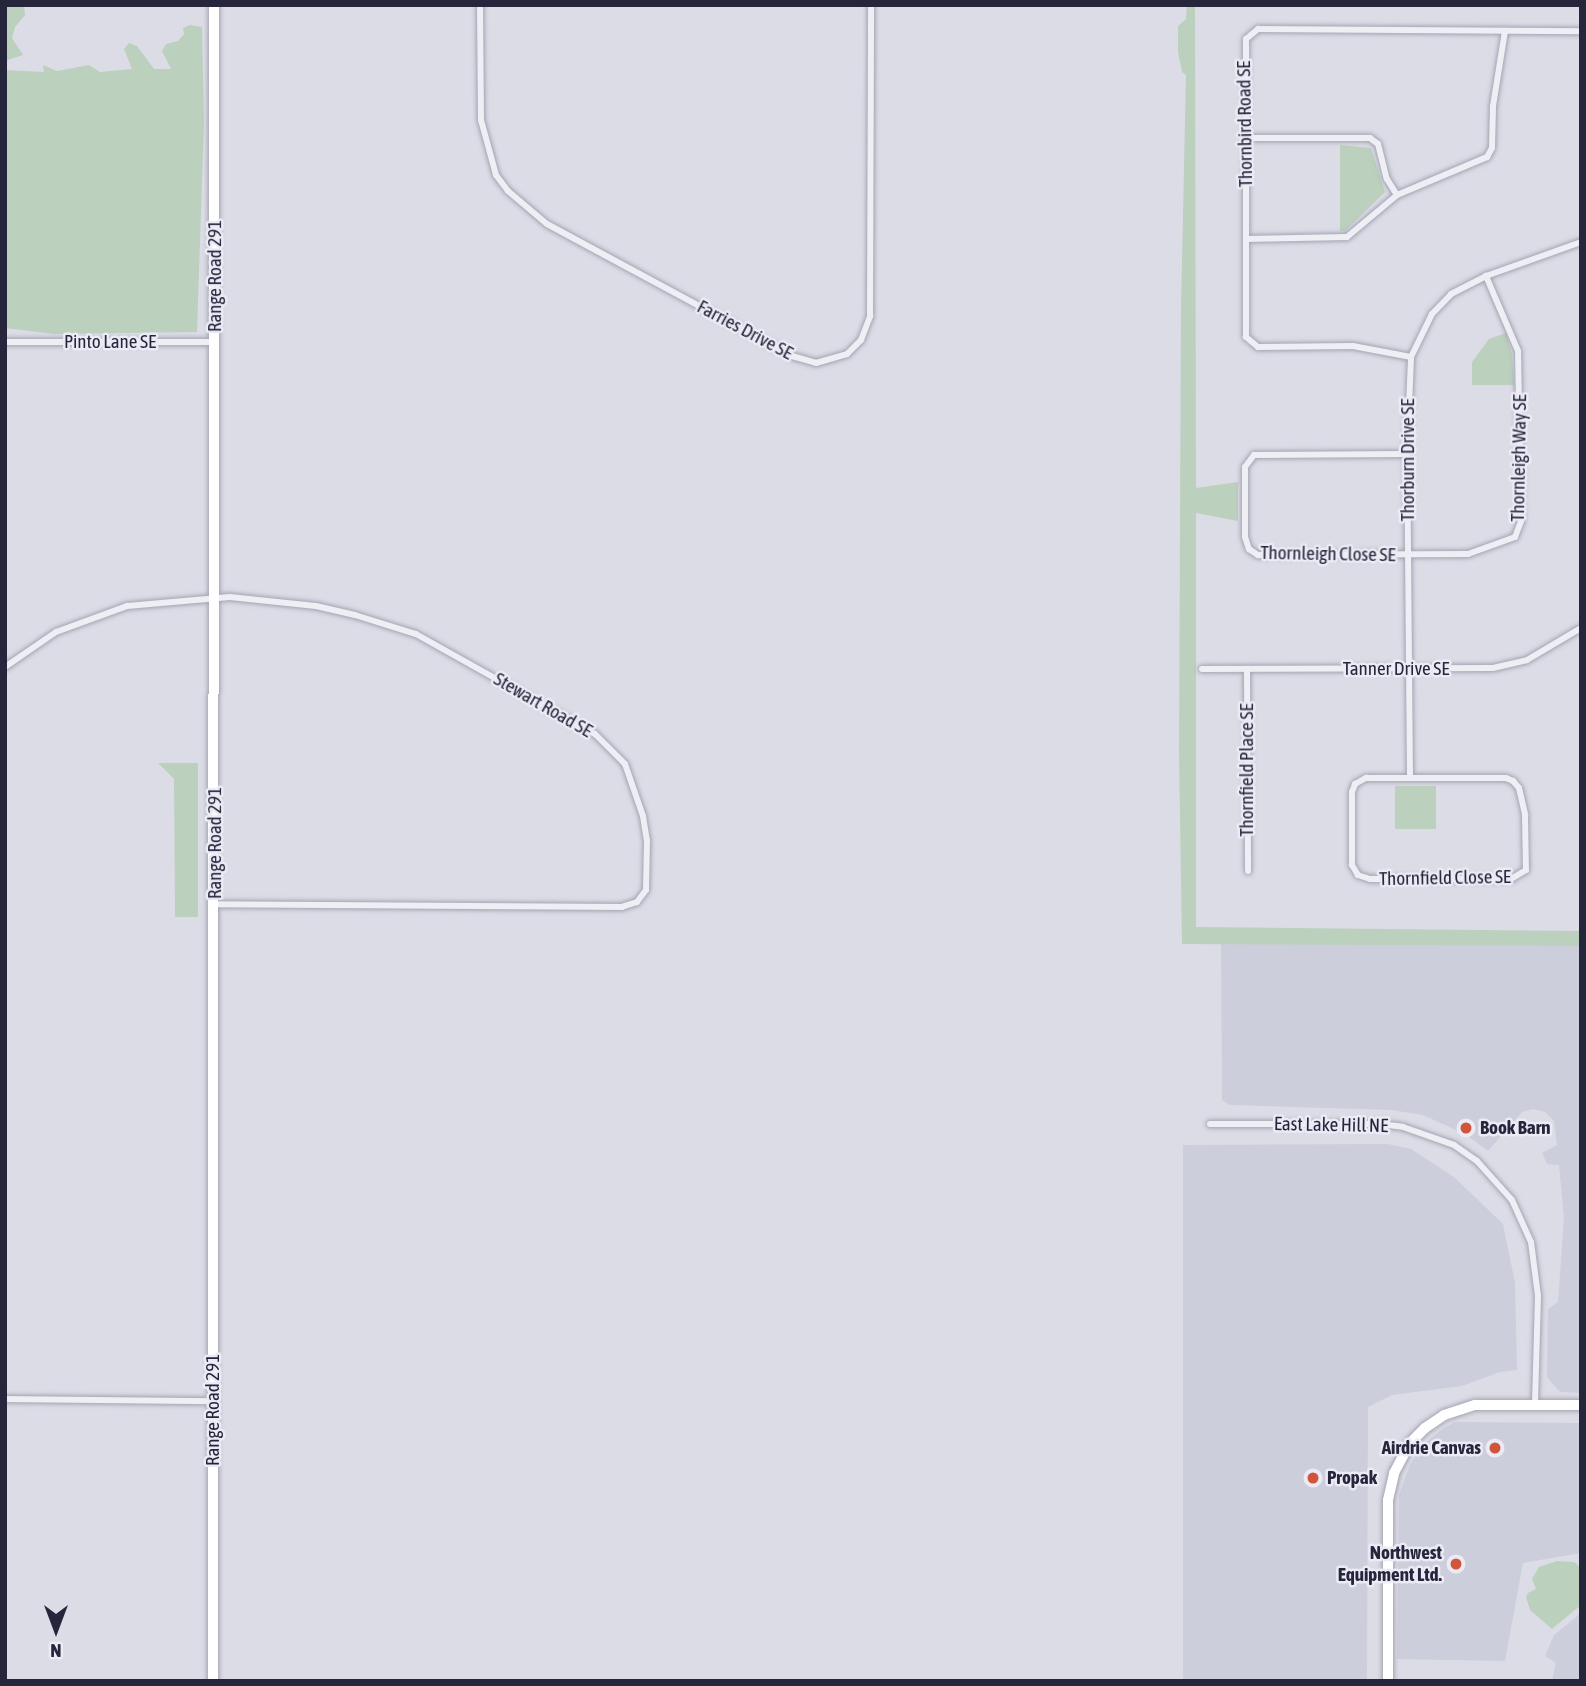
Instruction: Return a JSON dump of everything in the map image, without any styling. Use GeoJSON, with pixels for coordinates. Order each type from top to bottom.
{"type":"FeatureCollection","features":[{"type":"Feature","properties":{"kind":"street","name":"Range Road 291"},"geometry":{"type":"LineString","coordinates":[[213,1681],[216,904],[213,599],[214,5]]}},
{"type":"Feature","properties":{"kind":"street","name":"Farries Drive SE"},"geometry":{"type":"LineString","coordinates":[[480,5],[481,120],[496,175],[508,191],[547,224],[792,356],[816,363],[832,361],[847,354],[861,340],[870,316],[871,5]]}},
{"type":"Feature","properties":{"kind":"street","name":"Thornbird Road SE"},"geometry":{"type":"LineString","coordinates":[[1410,357],[1353,346],[1253,345],[1246,333],[1244,44],[1249,34],[1258,29],[1581,31]]}},
{"type":"Feature","properties":{"kind":"street"},"geometry":{"type":"LineString","coordinates":[[1246,239],[1347,237],[1397,195],[1435,177],[1482,160],[1490,153],[1505,31]]}},
{"type":"Feature","properties":{"kind":"street"},"geometry":{"type":"LineString","coordinates":[[1246,138],[1370,138],[1378,144],[1387,179],[1397,195]]}},
{"type":"Feature","properties":{"kind":"street","name":"Thorburn Drive SE"},"geometry":{"type":"LineString","coordinates":[[1410,778],[1410,357],[1420,335],[1451,294],[1486,276],[1581,242]]}},
{"type":"Feature","properties":{"kind":"street","name":"Thornleigh Way SE"},"geometry":{"type":"LineString","coordinates":[[1409,555],[1482,551],[1510,540],[1519,529],[1518,351],[1486,276]]}},
{"type":"Feature","properties":{"kind":"street","name":"Pinto Lane SE"},"geometry":{"type":"LineString","coordinates":[[5,342],[215,342]]}},
{"type":"Feature","properties":{"kind":"street","name":"Thornleigh Close SE"},"geometry":{"type":"LineString","coordinates":[[1408,454],[1254,455],[1244,467],[1245,537],[1249,549],[1258,555],[1409,555]]}},
{"type":"Feature","properties":{"kind":"street"},"geometry":{"type":"LineString","coordinates":[[5,667],[56,632],[118,607],[213,599]]}},
{"type":"Feature","properties":{"kind":"street","name":"Stewart Road SE"},"geometry":{"type":"LineString","coordinates":[[213,599],[268,600],[316,606],[416,634],[558,713],[595,734],[625,764],[636,789],[647,841],[646,890],[637,902],[622,907],[216,904]]}},
{"type":"Feature","properties":{"kind":"street","name":"Tanner Drive SE"},"geometry":{"type":"LineString","coordinates":[[1202,669],[1409,669],[1509,665],[1542,652],[1581,628]]}},
{"type":"Feature","properties":{"kind":"street","name":"Thornfield Place SE"},"geometry":{"type":"LineString","coordinates":[[1247,669],[1248,871]]}},
{"type":"Feature","properties":{"kind":"street","name":"Thornfield Close SE"},"geometry":{"type":"LineString","coordinates":[[1366,778],[1410,778],[1506,778],[1513,781],[1519,789],[1525,815],[1526,870],[1511,879],[1370,879],[1358,876],[1352,865],[1352,792],[1355,784],[1366,778]]}},
{"type":"Feature","properties":{"kind":"street","name":"East Lake Hill NE"},"geometry":{"type":"LineString","coordinates":[[1210,1124],[1380,1124],[1429,1135],[1454,1144],[1476,1161],[1512,1200],[1531,1242],[1538,1296],[1535,1404]]}},
{"type":"Feature","properties":{"kind":"street"},"geometry":{"type":"LineString","coordinates":[[5,1399],[212,1401]]}},
{"type":"Feature","properties":{"kind":"street"},"geometry":{"type":"LineString","coordinates":[[1388,1681],[1388,1500],[1400,1458],[1425,1428],[1456,1410],[1482,1404],[1581,1405]]}},
{"type":"Feature","properties":{"kind":"shaded area"},"geometry":{"type":"Polygon","coordinates":[[[1221,943],[1581,946],[1581,1393],[1560,1392],[1547,1377],[1548,1309],[1558,1302],[1564,1218],[1559,1165],[1547,1164],[1542,1153],[1557,1145],[1554,1121],[1545,1112],[1533,1109],[1522,1112],[1488,1151],[1465,1134],[1423,1115],[1391,1110],[1230,1105],[1222,1100],[1221,943]]]}},
{"type":"Feature","properties":{"kind":"shaded area"},"geometry":{"type":"Polygon","coordinates":[[[1388,1144],[1411,1149],[1454,1177],[1503,1224],[1515,1283],[1517,1370],[1500,1372],[1462,1386],[1392,1395],[1368,1407],[1367,1681],[1183,1681],[1183,1145],[1388,1144]]]}},
{"type":"Feature","properties":{"kind":"shaded area"},"geometry":{"type":"Polygon","coordinates":[[[1455,1422],[1581,1423],[1581,1553],[1523,1563],[1505,1661],[1397,1659],[1399,1495],[1410,1465],[1424,1444],[1455,1422]]]}},
{"type":"Feature","properties":{"kind":"shaded area"},"geometry":{"type":"Polygon","coordinates":[[[1581,1613],[1581,1681],[1552,1681],[1556,1663],[1545,1656],[1554,1635],[1581,1613]]]}},
{"type":"Feature","properties":{"kind":"green space"},"geometry":{"type":"Polygon","coordinates":[[[5,5],[24,5],[25,15],[15,27],[12,38],[23,55],[5,61],[5,5]]]}},
{"type":"Feature","properties":{"kind":"green space"},"geometry":{"type":"Polygon","coordinates":[[[1187,5],[1195,5],[1196,488],[1238,482],[1238,521],[1196,513],[1196,927],[1581,931],[1581,946],[1182,944],[1179,753],[1181,307],[1186,75],[1182,72],[1178,52],[1178,26],[1186,19],[1187,5]]]}},
{"type":"Feature","properties":{"kind":"green space"},"geometry":{"type":"Polygon","coordinates":[[[190,25],[202,27],[204,122],[197,332],[54,334],[5,328],[5,70],[44,72],[43,65],[57,71],[89,65],[100,72],[132,69],[124,49],[129,43],[137,46],[154,69],[171,69],[162,51],[166,44],[178,41],[184,34],[183,28],[190,25]]]}},
{"type":"Feature","properties":{"kind":"green space"},"geometry":{"type":"Polygon","coordinates":[[[1340,145],[1371,148],[1385,192],[1345,231],[1340,231],[1340,145]]]}},
{"type":"Feature","properties":{"kind":"green space"},"geometry":{"type":"Polygon","coordinates":[[[1506,333],[1512,354],[1514,385],[1472,385],[1472,362],[1489,339],[1506,333]]]}},
{"type":"Feature","properties":{"kind":"green space"},"geometry":{"type":"Polygon","coordinates":[[[158,763],[198,763],[198,917],[175,917],[174,779],[158,763]]]}},
{"type":"Feature","properties":{"kind":"green space"},"geometry":{"type":"Polygon","coordinates":[[[1395,786],[1436,786],[1436,829],[1395,829],[1395,786]]]}},
{"type":"Feature","properties":{"kind":"green space"},"geometry":{"type":"Polygon","coordinates":[[[1557,1561],[1574,1562],[1581,1568],[1581,1605],[1552,1629],[1530,1610],[1526,1597],[1536,1589],[1532,1579],[1539,1567],[1557,1561]]]}},
{"type":"Feature","properties":{"kind":"place","name":"Book Barn"},"geometry":{"type":"Point","coordinates":[1466,1128]}},
{"type":"Feature","properties":{"kind":"place","name":"Airdrie Canvas"},"geometry":{"type":"Point","coordinates":[1495,1448]}},
{"type":"Feature","properties":{"kind":"place","name":"Propak"},"geometry":{"type":"Point","coordinates":[1313,1478]}},
{"type":"Feature","properties":{"kind":"place","name":"Northwest Equipment Ltd."},"geometry":{"type":"Point","coordinates":[1456,1564]}}]}
